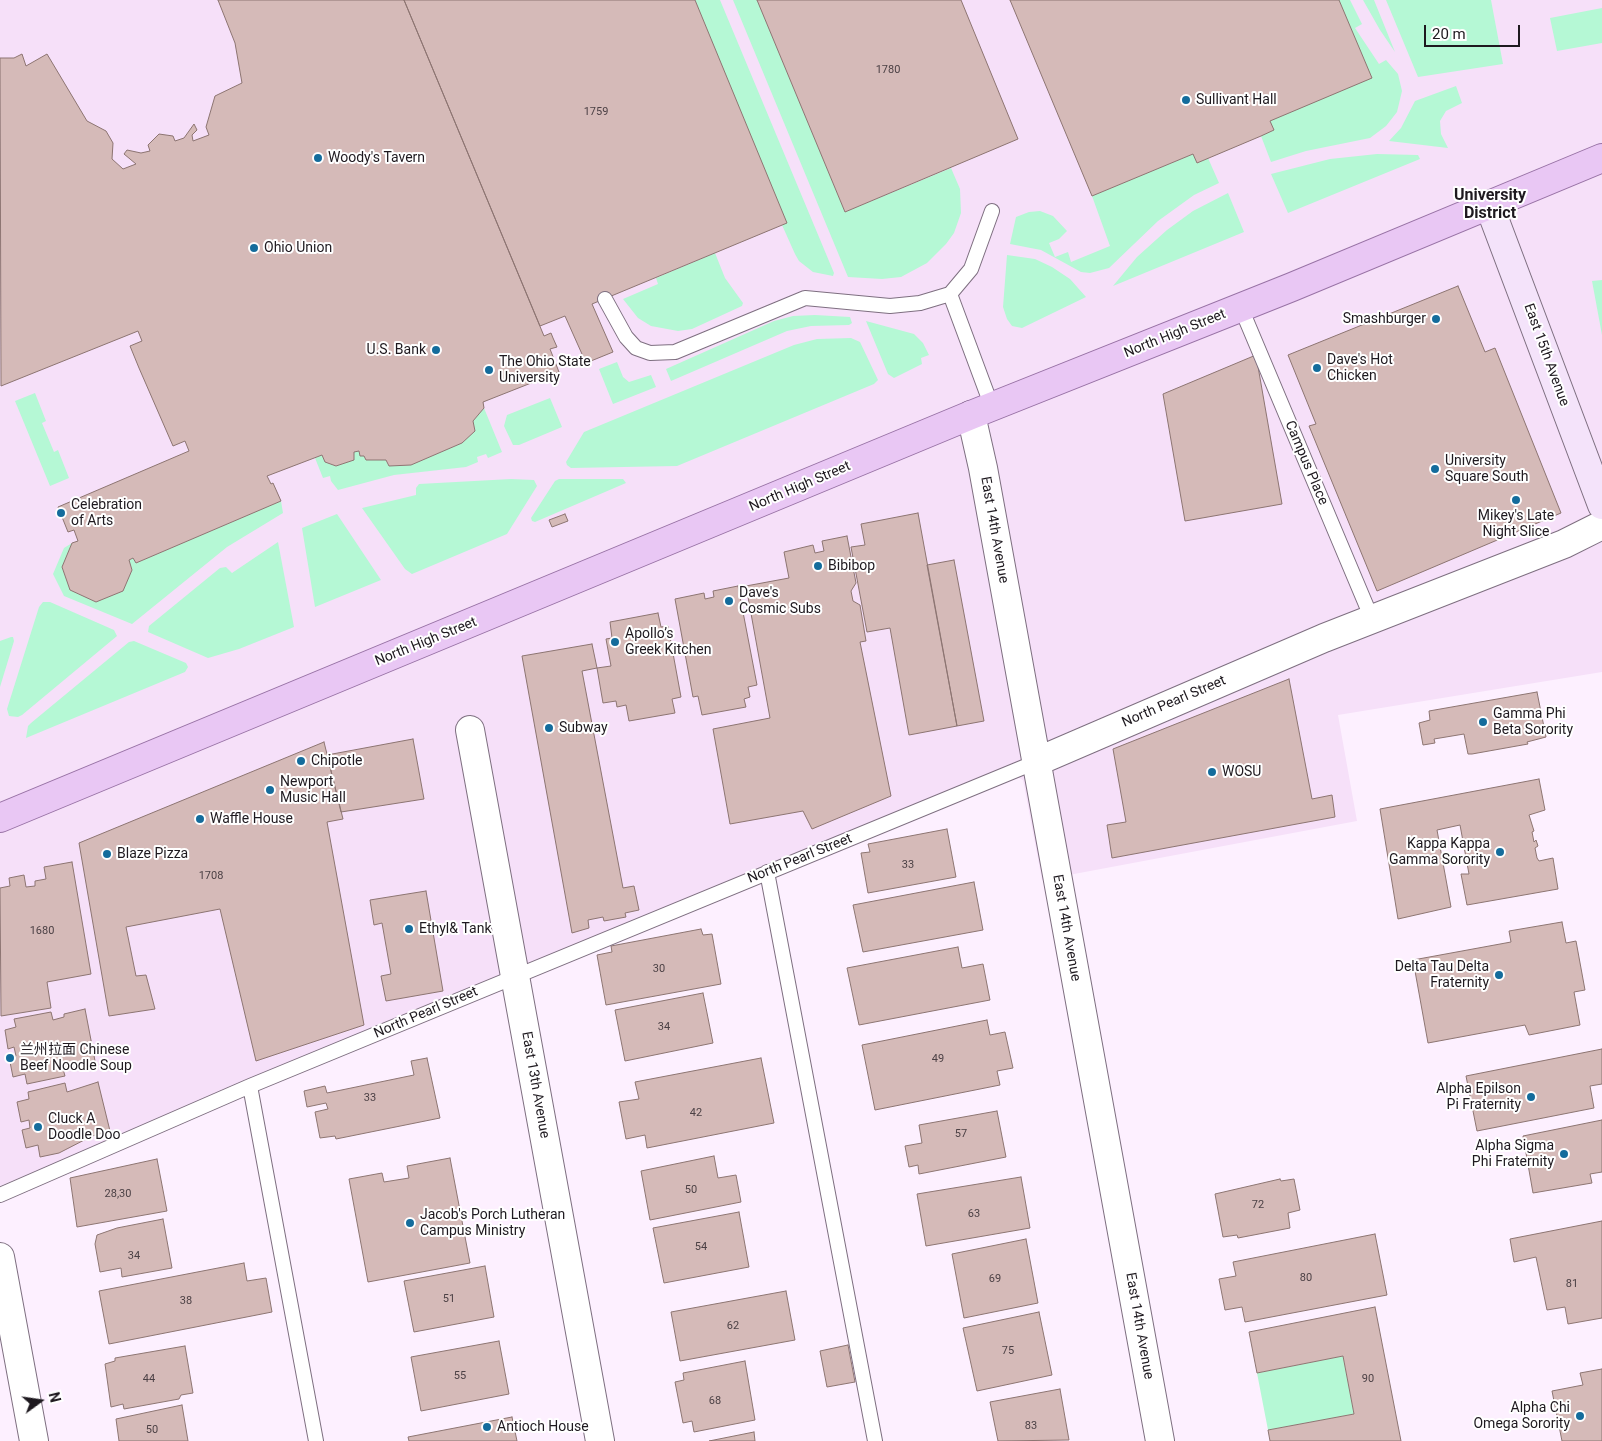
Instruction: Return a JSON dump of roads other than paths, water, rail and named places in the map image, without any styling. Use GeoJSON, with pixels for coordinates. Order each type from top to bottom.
{"type":"FeatureCollection","features":[{"type":"Feature","properties":{"kind":"main road","name":"North High Street"},"geometry":{"type":"LineString","coordinates":[[0,818],[982,411],[1241,308],[1602,158]]}},
{"type":"Feature","properties":{"kind":"street","name":"East 15th Avenue"},"geometry":{"type":"LineString","coordinates":[[1490,205],[1602,506]]}},
{"type":"Feature","properties":{"kind":"street","name":"East 14th Avenue"},"geometry":{"type":"LineString","coordinates":[[982,411],[983,468],[1160,1441]]}},
{"type":"Feature","properties":{"kind":"street","name":"North Pearl Street"},"geometry":{"type":"LineString","coordinates":[[1036,762],[1372,619],[1564,544],[1602,525]]}},
{"type":"Feature","properties":{"kind":"street","name":"East 13th Avenue"},"geometry":{"type":"LineString","coordinates":[[470,730],[600,1441]]}},
{"type":"Feature","properties":{"kind":"street"},"geometry":{"type":"LineString","coordinates":[[0,1257],[34,1441]]}},
{"type":"Feature","properties":{"kind":"lane"},"geometry":{"type":"LineString","coordinates":[[605,299],[626,337],[636,348],[650,354],[675,352],[801,299],[890,306],[920,303],[950,294],[971,269],[992,211]]}},
{"type":"Feature","properties":{"kind":"lane"},"geometry":{"type":"LineString","coordinates":[[950,294],[982,411]]}},
{"type":"Feature","properties":{"kind":"lane","name":"Campus Place"},"geometry":{"type":"LineString","coordinates":[[1241,308],[1372,619]]}},
{"type":"Feature","properties":{"kind":"lane","name":"North Pearl Street"},"geometry":{"type":"LineString","coordinates":[[0,1195],[250,1086],[1036,762]]}},
{"type":"Feature","properties":{"kind":"lane"},"geometry":{"type":"LineString","coordinates":[[767,872],[875,1441]]}},
{"type":"Feature","properties":{"kind":"lane"},"geometry":{"type":"LineString","coordinates":[[250,1086],[316,1441]]}},
{"type":"Feature","properties":{"kind":"place","name":"Sullivant Hall"},"geometry":{"type":"Point","coordinates":[1186,100]}},
{"type":"Feature","properties":{"kind":"place","name":"Woody's Tavern"},"geometry":{"type":"Point","coordinates":[318,158]}},
{"type":"Feature","properties":{"kind":"place","name":"Ohio Union"},"geometry":{"type":"Point","coordinates":[254,248]}},
{"type":"Feature","properties":{"kind":"place","name":"Smashburger"},"geometry":{"type":"Point","coordinates":[1436,319]}},
{"type":"Feature","properties":{"kind":"place","name":"U.S. Bank"},"geometry":{"type":"Point","coordinates":[436,350]}},
{"type":"Feature","properties":{"kind":"place","name":"Dave's Hot Chicken"},"geometry":{"type":"Point","coordinates":[1317,368]}},
{"type":"Feature","properties":{"kind":"place","name":"The Ohio State University"},"geometry":{"type":"Point","coordinates":[489,370]}},
{"type":"Feature","properties":{"kind":"place","name":"University Square South"},"geometry":{"type":"Point","coordinates":[1435,469]}},
{"type":"Feature","properties":{"kind":"place","name":"Mikey's Late Night Slice"},"geometry":{"type":"Point","coordinates":[1516,500]}},
{"type":"Feature","properties":{"kind":"place","name":"Celebration of Arts"},"geometry":{"type":"Point","coordinates":[61,513]}},
{"type":"Feature","properties":{"kind":"place","name":"Bibibop"},"geometry":{"type":"Point","coordinates":[818,566]}},
{"type":"Feature","properties":{"kind":"place","name":"Dave's Cosmic Subs"},"geometry":{"type":"Point","coordinates":[729,601]}},
{"type":"Feature","properties":{"kind":"place","name":"Apollo’s Greek Kitchen"},"geometry":{"type":"Point","coordinates":[615,642]}},
{"type":"Feature","properties":{"kind":"place","name":"Gamma Phi Beta Sorority"},"geometry":{"type":"Point","coordinates":[1483,722]}},
{"type":"Feature","properties":{"kind":"place","name":"Subway"},"geometry":{"type":"Point","coordinates":[549,728]}},
{"type":"Feature","properties":{"kind":"place","name":"Chipotle"},"geometry":{"type":"Point","coordinates":[301,761]}},
{"type":"Feature","properties":{"kind":"place","name":"WOSU"},"geometry":{"type":"Point","coordinates":[1212,772]}},
{"type":"Feature","properties":{"kind":"place","name":"Newport Music Hall"},"geometry":{"type":"Point","coordinates":[270,790]}},
{"type":"Feature","properties":{"kind":"place","name":"Waffle House"},"geometry":{"type":"Point","coordinates":[200,819]}},
{"type":"Feature","properties":{"kind":"place","name":"Kappa Kappa Gamma Sorority"},"geometry":{"type":"Point","coordinates":[1500,852]}},
{"type":"Feature","properties":{"kind":"place","name":"Blaze Pizza"},"geometry":{"type":"Point","coordinates":[107,854]}},
{"type":"Feature","properties":{"kind":"place","name":"Ethyl& Tank"},"geometry":{"type":"Point","coordinates":[409,929]}},
{"type":"Feature","properties":{"kind":"place","name":"Delta Tau Delta Fraternity"},"geometry":{"type":"Point","coordinates":[1499,975]}},
{"type":"Feature","properties":{"kind":"place","name":"兰州拉面 Chinese Beef Noodle Soup"},"geometry":{"type":"Point","coordinates":[10,1058]}},
{"type":"Feature","properties":{"kind":"place","name":"Alpha Epilson Pi Fraternity"},"geometry":{"type":"Point","coordinates":[1531,1097]}},
{"type":"Feature","properties":{"kind":"place","name":"Cluck A Doodle Doo"},"geometry":{"type":"Point","coordinates":[38,1127]}},
{"type":"Feature","properties":{"kind":"place","name":"Alpha Sigma Phi Fraternity"},"geometry":{"type":"Point","coordinates":[1564,1154]}},
{"type":"Feature","properties":{"kind":"place","name":"Jacob's Porch Lutheran Campus Ministry"},"geometry":{"type":"Point","coordinates":[410,1223]}},
{"type":"Feature","properties":{"kind":"place","name":"Alpha Chi Omega Sorority"},"geometry":{"type":"Point","coordinates":[1580,1416]}},
{"type":"Feature","properties":{"kind":"place","name":"Antioch House"},"geometry":{"type":"Point","coordinates":[487,1427]}},
{"type":"Feature","properties":{"kind":"district","name":"University District"},"geometry":{"type":"Point","coordinates":[1490,205]}}]}
